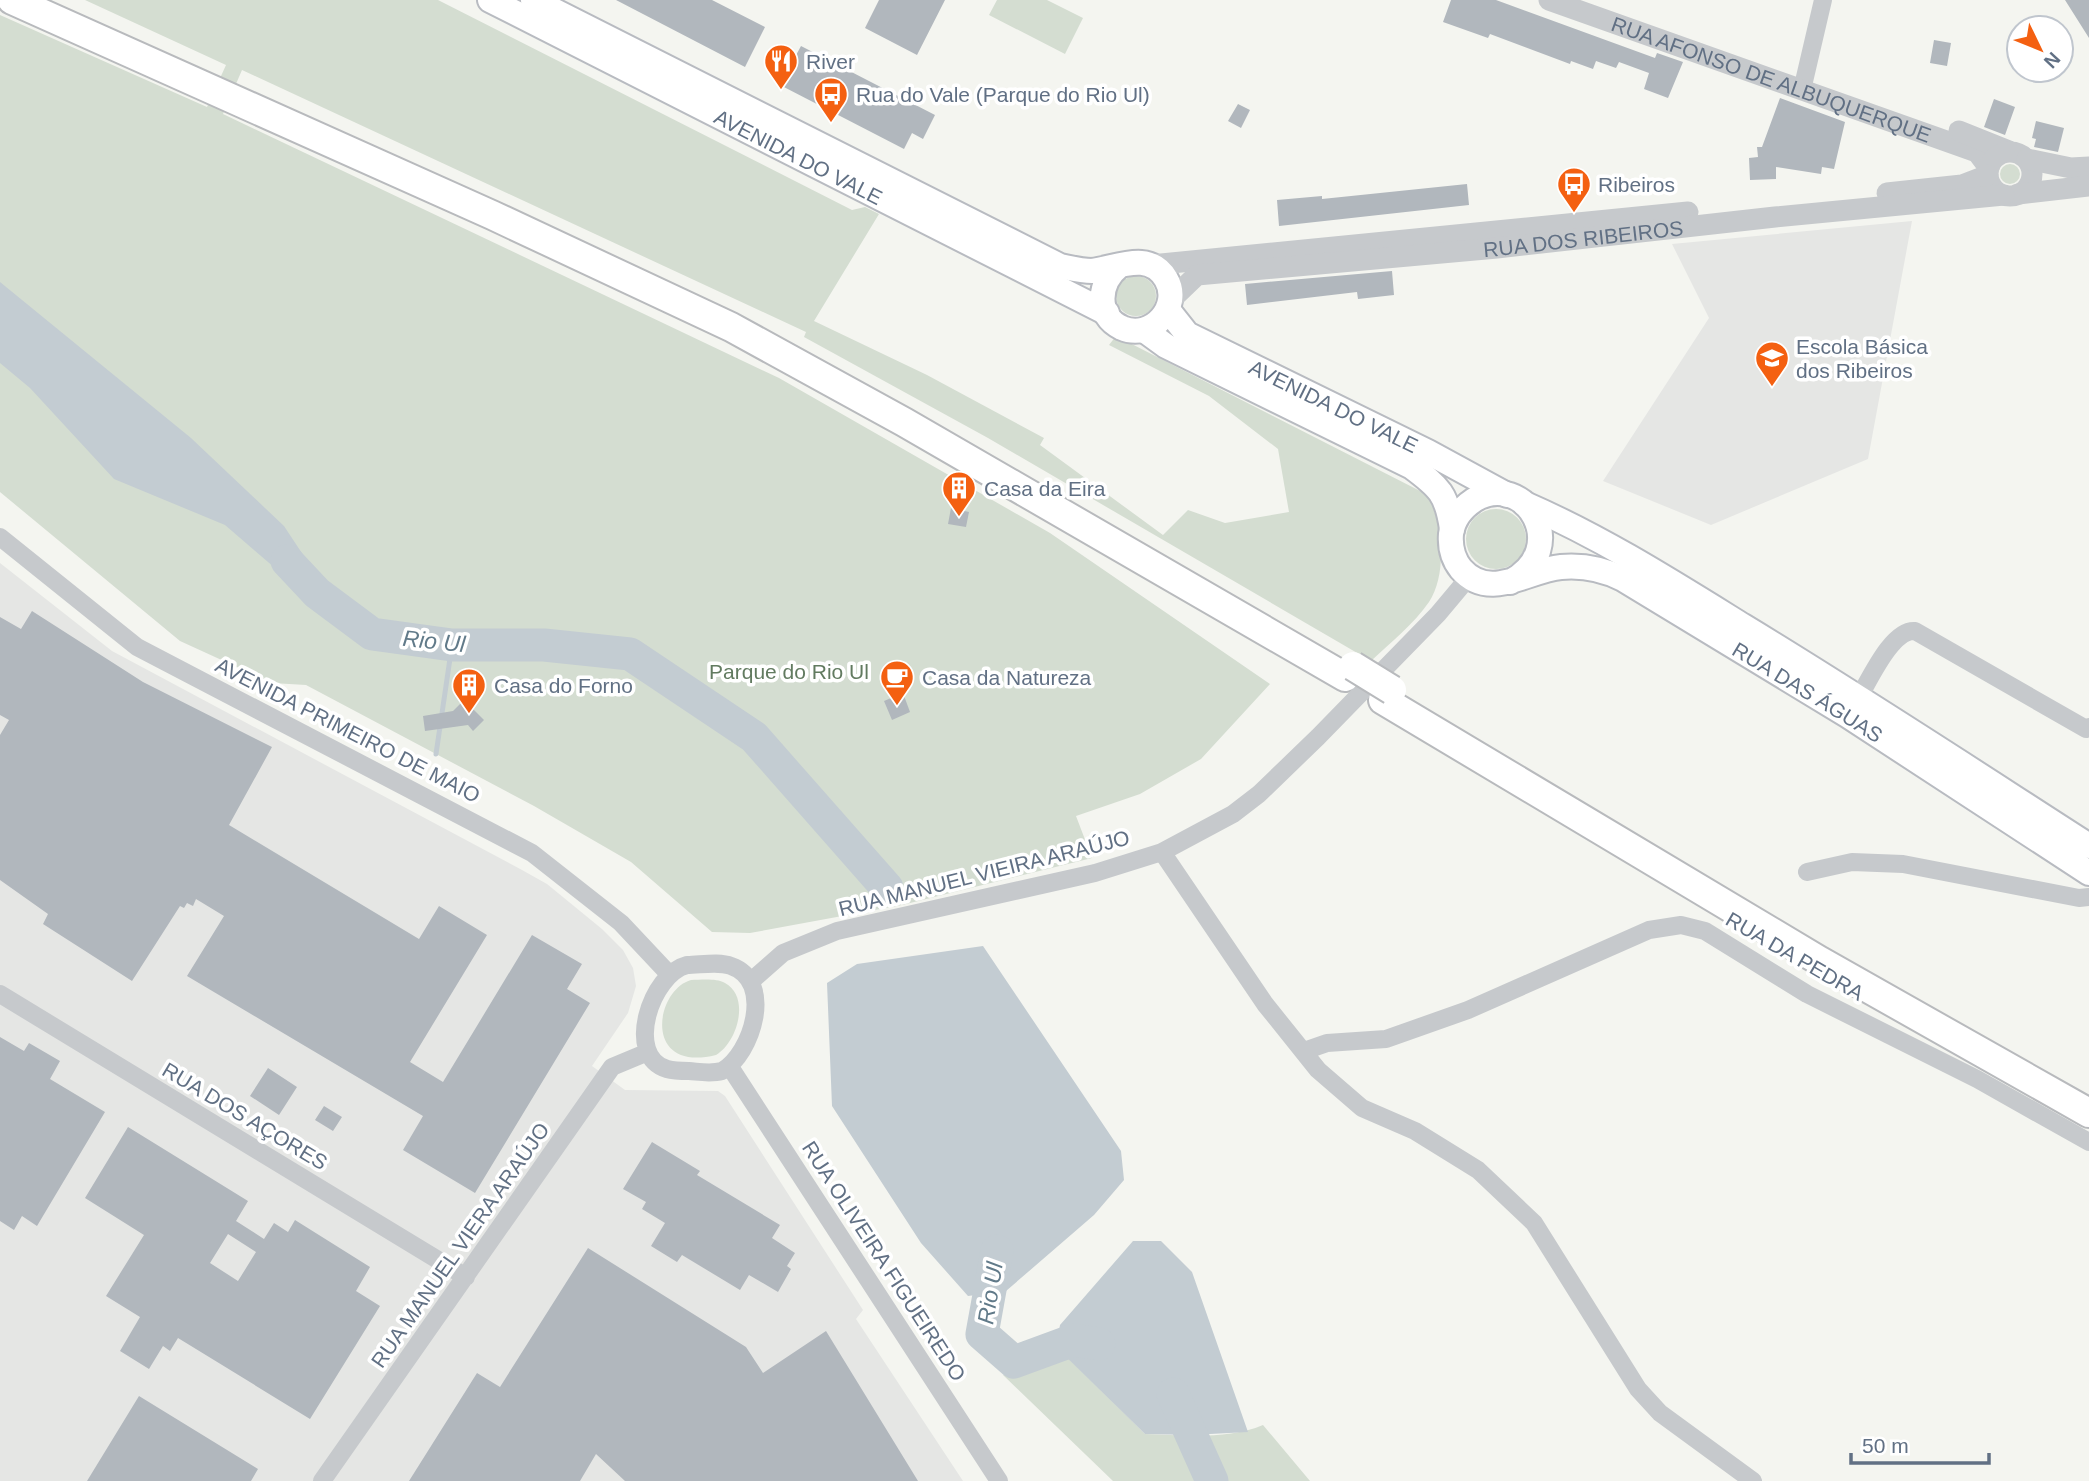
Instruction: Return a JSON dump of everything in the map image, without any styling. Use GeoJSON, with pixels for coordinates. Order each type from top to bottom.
{"type":"FeatureCollection","features":[{"type":"Feature","properties":{"kind":"highway"},"geometry":{"type":"LineString","coordinates":[[12,0],[492,215],[732,327],[1349,672]]}},
{"type":"Feature","properties":{"kind":"highway"},"geometry":{"type":"LineString","coordinates":[[49,0],[738,315],[912,410],[1388,695],[2089,1094]]}},
{"type":"Feature","properties":{"kind":"highway"},"geometry":{"type":"LineString","coordinates":[[1388,695],[1820,961],[2089,1113]]}},
{"type":"Feature","properties":{"kind":"main road","name":"AVENIDA DO VALE"},"geometry":{"type":"LineString","coordinates":[[490,0],[1107,313],[1122,328],[1143,330],[1166,346],[1412,467],[1437,486],[1448,503],[1451,529]]}},
{"type":"Feature","properties":{"kind":"main road","name":"AVENIDA DO VALE"},"geometry":{"type":"LineString","coordinates":[[533,0],[1060,266],[1089,271],[1129,262],[1151,265],[1166,279],[1169,305],[1187,334],[1428,452],[1516,499]]}},
{"type":"Feature","properties":{"kind":"main road"},"geometry":{"type":"LineString","coordinates":[[1107,313],[1103,303],[1103,289],[1111,273],[1119,266]]}},
{"type":"Feature","properties":{"kind":"main road"},"geometry":{"type":"LineString","coordinates":[[1143,330],[1162,320],[1169,305]]}},
{"type":"Feature","properties":{"kind":"main road"},"geometry":{"type":"LineString","coordinates":[[1479,497],[1516,499],[1539,526],[1539,553],[1533,566],[1510,582],[1496,585],[1469,576],[1453,555],[1451,529],[1457,515],[1479,497]]}},
{"type":"Feature","properties":{"kind":"main road","name":"RUA DAS ÁGUAS"},"geometry":{"type":"LineString","coordinates":[[1516,499],[1567,522],[1636,561],[1859,697],[2089,846]]}},
{"type":"Feature","properties":{"kind":"main road","name":"RUA DAS ÁGUAS"},"geometry":{"type":"LineString","coordinates":[[1510,582],[1533,572],[1565,566],[1606,570],[1847,715],[2089,873]]}},
{"type":"Feature","properties":{"kind":"street","name":"RUA AFONSO DE ALBUQUERQUE"},"geometry":{"type":"LineString","coordinates":[[1549,0],[1993,143],[2018,155],[2071,168],[2089,167]]}},
{"type":"Feature","properties":{"kind":"street","name":"RUA AFONSO DE ALBUQUERQUE"},"geometry":{"type":"LineString","coordinates":[[1590,0],[1977,152],[1993,188],[2011,195]]}},
{"type":"Feature","properties":{"kind":"street"},"geometry":{"type":"LineString","coordinates":[[1804,83],[1823,0]]}},
{"type":"Feature","properties":{"kind":"street"},"geometry":{"type":"LineString","coordinates":[[1988,172],[1996,157],[2018,155],[2032,179],[2011,195]]}},
{"type":"Feature","properties":{"kind":"street","name":"RUA DOS RIBEIROS"},"geometry":{"type":"LineString","coordinates":[[1151,265],[1962,186],[1988,172]]}},
{"type":"Feature","properties":{"kind":"street"},"geometry":{"type":"LineString","coordinates":[[2011,195],[2089,186]]}},
{"type":"Feature","properties":{"kind":"street","name":"RUA DOS RIBEIROS"},"geometry":{"type":"LineString","coordinates":[[1169,305],[1197,275],[1497,248],[1775,217],[2011,195]]}},
{"type":"Feature","properties":{"kind":"street","name":"AVENIDA PRIMEIRO DE MAIO"},"geometry":{"type":"LineString","coordinates":[[0,537],[108,627],[137,647],[532,853],[621,923],[668,973]]}},
{"type":"Feature","properties":{"kind":"street","name":"RUA MANUEL VIEIRA ARAÚJO"},"geometry":{"type":"LineString","coordinates":[[750,982],[783,953],[837,931],[1096,873],[1161,852],[1233,814],[1259,794],[1414,639],[1469,576]]}},
{"type":"Feature","properties":{"kind":"street","name":"RUA DAS ÁGUAS"},"geometry":{"type":"LineString","coordinates":[[1859,697],[1895,639],[1909,630],[2086,729],[2089,727]]}},
{"type":"Feature","properties":{"kind":"street"},"geometry":{"type":"LineString","coordinates":[[1161,852],[1265,1004],[1339,1091],[1363,1108],[1415,1131],[1478,1170],[1534,1223],[1638,1389],[1660,1413],[1753,1481]]}},
{"type":"Feature","properties":{"kind":"street"},"geometry":{"type":"LineString","coordinates":[[1807,872],[1852,862],[1903,864],[2079,898],[2089,897]]}},
{"type":"Feature","properties":{"kind":"street","name":"RUA DA PEDRA"},"geometry":{"type":"LineString","coordinates":[[1304,1052],[1327,1043],[1386,1039],[1468,1010],[1649,930],[1681,925],[1705,931],[1807,994],[1977,1079],[2089,1142]]}},
{"type":"Feature","properties":{"kind":"street"},"geometry":{"type":"LineString","coordinates":[[687,965],[729,965],[750,982],[757,1008],[741,1054],[730,1067],[713,1073],[668,1070],[659,1065],[648,1052],[643,1031],[658,989],[668,973],[687,965]]}},
{"type":"Feature","properties":{"kind":"street","name":"RUA DOS AÇORES"},"geometry":{"type":"LineString","coordinates":[[0,994],[466,1277]]}},
{"type":"Feature","properties":{"kind":"street","name":"RUA MANUEL VIERA ARAÚJO"},"geometry":{"type":"LineString","coordinates":[[322,1481],[612,1067],[648,1052]]}},
{"type":"Feature","properties":{"kind":"street","name":"RUA OLIVEIRA FIGUEIREDO"},"geometry":{"type":"LineString","coordinates":[[730,1067],[999,1481]]}},
{"type":"Feature","properties":{"kind":"shaded area","name":"Escola Básica dos Ribeiros"},"geometry":{"type":"Polygon","coordinates":[[[1912,221],[1868,459],[1711,525],[1603,481],[1709,318],[1672,244],[1912,221]]]}},
{"type":"Feature","properties":{"kind":"shaded area"},"geometry":{"type":"Polygon","coordinates":[[[0,563],[112,651],[547,884],[602,929],[623,950],[633,968],[636,986],[628,1013],[592,1066],[625,1090],[718,1091],[725,1096],[863,1310],[856,1319],[963,1481],[0,1481],[0,563]]]}},
{"type":"Feature","properties":{"kind":"green space","name":"Parque do Rio Ul"},"geometry":{"type":"Polygon","coordinates":[[[85,0],[438,0],[852,210],[865,207],[879,214],[814,321],[927,375],[1044,438],[1040,445],[1163,535],[1188,510],[1225,523],[1289,512],[1278,449],[1209,396],[1109,345],[1116,336],[1428,495],[1437,520],[1441,548],[1439,577],[1435,590],[1416,618],[1371,661],[988,438],[804,337],[806,332],[242,70],[223,114],[779,378],[1050,533],[1270,684],[1201,759],[1140,794],[1076,816],[1092,858],[902,905],[750,933],[712,932],[631,862],[534,806],[306,685],[272,683],[180,641],[0,492],[0,15],[207,107],[226,65],[85,0]]]}},
{"type":"Feature","properties":{"kind":"green space"},"geometry":{"type":"Polygon","coordinates":[[[997,0],[1047,0],[1083,18],[1065,54],[989,15],[997,0]]]}},
{"type":"Feature","properties":{"kind":"green space"},"geometry":{"type":"Polygon","coordinates":[[[2006,164],[2014,164],[2020,174],[2014,184],[2006,184],[2000,178],[2000,170],[2006,164]]]}},
{"type":"Feature","properties":{"kind":"green space"},"geometry":{"type":"Polygon","coordinates":[[[1136,276],[1150,282],[1156,296],[1150,310],[1136,316],[1122,310],[1116,296],[1122,282],[1136,276]]]}},
{"type":"Feature","properties":{"kind":"green space"},"geometry":{"type":"Polygon","coordinates":[[[1490,509],[1502,509],[1518,517],[1524,527],[1524,551],[1518,561],[1502,569],[1490,569],[1474,561],[1466,545],[1466,533],[1474,517],[1490,509]]]}},
{"type":"Feature","properties":{"kind":"green space"},"geometry":{"type":"Polygon","coordinates":[[[691,980],[721,981],[733,990],[738,998],[735,1031],[730,1041],[716,1055],[692,1057],[676,1052],[666,1042],[662,1028],[669,998],[679,987],[691,980]]]}},
{"type":"Feature","properties":{"kind":"green space"},"geometry":{"type":"Polygon","coordinates":[[[1059,1349],[1145,1434],[1220,1435],[1263,1425],[1310,1481],[1113,1481],[1003,1375],[1059,1349]]]}},
{"type":"Feature","properties":{"kind":"water"},"geometry":{"type":"Polygon","coordinates":[[[0,282],[191,438],[284,526],[319,579],[317,593],[289,580],[225,525],[114,479],[30,388],[0,363],[0,282]]]}},
{"type":"Feature","properties":{"kind":"water"},"geometry":{"type":"Polygon","coordinates":[[[983,946],[1121,1151],[1124,1180],[1094,1215],[1006,1291],[968,1296],[921,1243],[832,1106],[827,983],[857,964],[983,946]]]}},
{"type":"Feature","properties":{"kind":"water"},"geometry":{"type":"Polygon","coordinates":[[[1133,1241],[1161,1241],[1192,1272],[1248,1432],[1145,1434],[1056,1347],[1060,1325],[1133,1241]]]}},
{"type":"Feature","properties":{"kind":"building"},"geometry":{"type":"Polygon","coordinates":[[[616,0],[712,0],[765,27],[745,67],[616,0]]]}},
{"type":"Feature","properties":{"kind":"building"},"geometry":{"type":"Polygon","coordinates":[[[879,0],[945,0],[917,55],[865,28],[879,0]]]}},
{"type":"Feature","properties":{"kind":"building"},"geometry":{"type":"Polygon","coordinates":[[[1451,0],[1496,0],[1655,58],[1657,53],[1683,62],[1668,98],[1644,89],[1649,73],[1619,62],[1616,68],[1596,61],[1593,69],[1571,61],[1570,64],[1490,34],[1488,38],[1443,22],[1451,0]]]}},
{"type":"Feature","properties":{"kind":"building"},"geometry":{"type":"Polygon","coordinates":[[[2065,0],[2089,0],[2089,38],[2075,14],[2065,0]]]}},
{"type":"Feature","properties":{"kind":"building"},"geometry":{"type":"Polygon","coordinates":[[[1934,40],[1951,43],[1947,66],[1930,63],[1934,40]]]}},
{"type":"Feature","properties":{"kind":"building"},"geometry":{"type":"Polygon","coordinates":[[[801,46],[935,115],[923,139],[912,133],[904,149],[780,85],[801,46]]]}},
{"type":"Feature","properties":{"kind":"building"},"geometry":{"type":"Polygon","coordinates":[[[1780,98],[1845,122],[1834,169],[1822,167],[1821,174],[1776,167],[1776,179],[1750,180],[1749,158],[1758,157],[1757,147],[1762,147],[1780,98]]]}},
{"type":"Feature","properties":{"kind":"building"},"geometry":{"type":"Polygon","coordinates":[[[1994,99],[2015,107],[2005,135],[1984,127],[1994,99]]]}},
{"type":"Feature","properties":{"kind":"building"},"geometry":{"type":"Polygon","coordinates":[[[1238,104],[1250,110],[1241,128],[1228,121],[1238,104]]]}},
{"type":"Feature","properties":{"kind":"building"},"geometry":{"type":"Polygon","coordinates":[[[2036,121],[2064,128],[2058,152],[2034,147],[2036,139],[2032,138],[2036,121]]]}},
{"type":"Feature","properties":{"kind":"building"},"geometry":{"type":"Polygon","coordinates":[[[1467,184],[1469,205],[1279,226],[1277,200],[1322,196],[1322,199],[1467,184]]]}},
{"type":"Feature","properties":{"kind":"building"},"geometry":{"type":"Polygon","coordinates":[[[1392,271],[1394,295],[1358,299],[1357,292],[1247,305],[1245,284],[1392,271]]]}},
{"type":"Feature","properties":{"kind":"building","name":"Casa da Eira"},"geometry":{"type":"Polygon","coordinates":[[[951,508],[969,512],[966,527],[948,524],[951,508]]]}},
{"type":"Feature","properties":{"kind":"building"},"geometry":{"type":"Polygon","coordinates":[[[32,611],[143,682],[272,747],[229,825],[419,939],[439,906],[487,935],[410,1062],[443,1082],[532,935],[582,964],[567,989],[590,1003],[475,1193],[403,1150],[423,1116],[187,976],[224,916],[196,899],[193,906],[187,903],[184,908],[180,906],[132,981],[43,924],[48,914],[0,880],[0,735],[9,720],[0,715],[0,617],[21,629],[32,611]]]}},
{"type":"Feature","properties":{"kind":"building","name":"Casa da Natureza"},"geometry":{"type":"Polygon","coordinates":[[[903,693],[910,712],[892,720],[884,701],[903,693]]]}},
{"type":"Feature","properties":{"kind":"building"},"geometry":{"type":"Polygon","coordinates":[[[464,700],[484,720],[473,731],[468,725],[425,731],[423,716],[453,711],[464,700]]]}},
{"type":"Feature","properties":{"kind":"building"},"geometry":{"type":"Polygon","coordinates":[[[0,1037],[24,1051],[29,1043],[60,1061],[50,1079],[105,1112],[37,1226],[22,1216],[14,1230],[0,1221],[0,1037]]]}},
{"type":"Feature","properties":{"kind":"building"},"geometry":{"type":"Polygon","coordinates":[[[268,1068],[297,1087],[279,1115],[250,1096],[268,1068]]]}},
{"type":"Feature","properties":{"kind":"building"},"geometry":{"type":"Polygon","coordinates":[[[324,1106],[342,1117],[333,1131],[315,1120],[324,1106]]]}},
{"type":"Feature","properties":{"kind":"building"},"geometry":{"type":"Polygon","coordinates":[[[128,1127],[248,1201],[236,1221],[264,1239],[274,1223],[288,1232],[295,1220],[370,1267],[356,1291],[380,1306],[310,1419],[178,1338],[170,1351],[163,1346],[149,1369],[120,1351],[140,1317],[106,1296],[144,1235],[85,1198],[128,1127]],[[228,1234],[210,1263],[238,1281],[256,1252],[228,1234]]]}},
{"type":"Feature","properties":{"kind":"building"},"geometry":{"type":"Polygon","coordinates":[[[652,1142],[700,1171],[697,1175],[780,1225],[772,1238],[795,1253],[787,1266],[791,1269],[778,1292],[749,1275],[740,1290],[682,1255],[677,1262],[651,1246],[665,1223],[642,1209],[646,1202],[623,1189],[652,1142]]]}},
{"type":"Feature","properties":{"kind":"building"},"geometry":{"type":"Polygon","coordinates":[[[588,1248],[746,1347],[763,1373],[826,1331],[918,1481],[625,1481],[596,1454],[580,1481],[409,1481],[477,1373],[500,1387],[588,1248]]]}},
{"type":"Feature","properties":{"kind":"building"},"geometry":{"type":"Polygon","coordinates":[[[139,1396],[258,1469],[251,1481],[87,1481],[139,1396]]]}},
{"type":"Feature","properties":{"kind":"waterway","name":"Rio Ul"},"geometry":{"type":"LineString","coordinates":[[287,561],[317,593],[372,634],[452,645],[544,645],[630,654],[754,737],[887,888]]}},
{"type":"Feature","properties":{"kind":"waterway"},"geometry":{"type":"LineString","coordinates":[[436,754],[452,645]]}},
{"type":"Feature","properties":{"kind":"waterway","name":"Rio Ul"},"geometry":{"type":"LineString","coordinates":[[997,1251],[982,1334],[1014,1362],[1074,1340],[1099,1344]]}},
{"type":"Feature","properties":{"kind":"waterway","name":"Rio Ul"},"geometry":{"type":"LineString","coordinates":[[1173,1394],[1212,1481]]}},
{"type":"Feature","properties":{"kind":"place","name":"River"},"geometry":{"type":"Point","coordinates":[781,91]}},
{"type":"Feature","properties":{"kind":"place","name":"Rua do Vale (Parque do Rio Ul)"},"geometry":{"type":"Point","coordinates":[831,124]}},
{"type":"Feature","properties":{"kind":"place","name":"Ribeiros"},"geometry":{"type":"Point","coordinates":[1574,214]}},
{"type":"Feature","properties":{"kind":"place","name":"Escola Básica dos Ribeiros"},"geometry":{"type":"Point","coordinates":[1772,388]}},
{"type":"Feature","properties":{"kind":"place","name":"Casa da Eira"},"geometry":{"type":"Point","coordinates":[959,518]}},
{"type":"Feature","properties":{"kind":"place","name":"Casa da Natureza"},"geometry":{"type":"Point","coordinates":[897,707]}},
{"type":"Feature","properties":{"kind":"place","name":"Casa do Forno"},"geometry":{"type":"Point","coordinates":[469,715]}}]}
